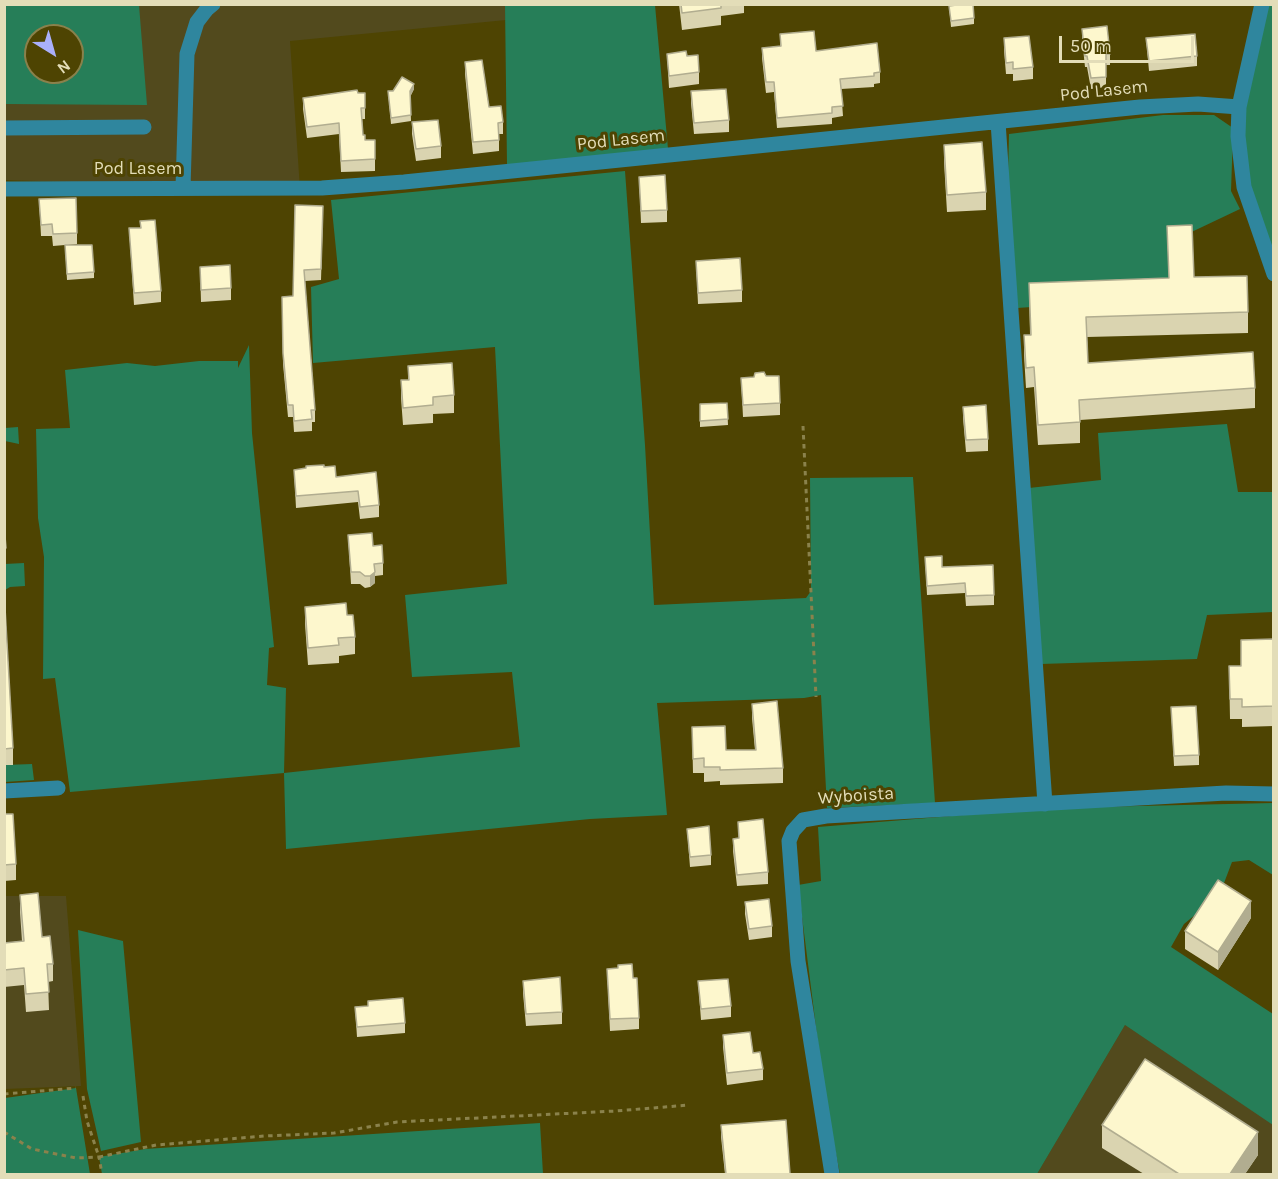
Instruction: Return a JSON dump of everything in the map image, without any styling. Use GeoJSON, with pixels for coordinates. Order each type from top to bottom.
{"type":"FeatureCollection","features":[{"type":"Feature","properties":{"kind":"street"},"geometry":{"type":"LineString","coordinates":[[183,188],[187,54],[197,22],[213,4]]}},
{"type":"Feature","properties":{"kind":"street"},"geometry":{"type":"LineString","coordinates":[[1262,4],[1239,107],[1238,136],[1244,187],[1274,274]]}},
{"type":"Feature","properties":{"kind":"street","name":"Pod Lasem"},"geometry":{"type":"LineString","coordinates":[[4,189],[322,188],[404,182],[1140,107],[1198,104],[1239,107]]}},
{"type":"Feature","properties":{"kind":"street"},"geometry":{"type":"LineString","coordinates":[[998,122],[1045,804]]}},
{"type":"Feature","properties":{"kind":"street"},"geometry":{"type":"LineString","coordinates":[[4,128],[144,127]]}},
{"type":"Feature","properties":{"kind":"street"},"geometry":{"type":"LineString","coordinates":[[4,790],[58,788]]}},
{"type":"Feature","properties":{"kind":"street","name":"Wyboista"},"geometry":{"type":"LineString","coordinates":[[832,1174],[798,961],[789,841],[793,831],[803,820],[826,816],[1226,793],[1274,794]]}},
{"type":"Feature","properties":{"kind":"path"},"geometry":{"type":"LineString","coordinates":[[803,426],[816,697]]}},
{"type":"Feature","properties":{"kind":"path"},"geometry":{"type":"LineString","coordinates":[[4,1094],[76,1088]]}},
{"type":"Feature","properties":{"kind":"path"},"geometry":{"type":"LineString","coordinates":[[83,1096],[87,1121],[102,1174]]}},
{"type":"Feature","properties":{"kind":"path"},"geometry":{"type":"LineString","coordinates":[[4,1132],[32,1149],[76,1158],[99,1157],[156,1145],[334,1133],[397,1122],[689,1105]]}},
{"type":"Feature","properties":{"kind":"shaded area"},"geometry":{"type":"Polygon","coordinates":[[[5,5],[505,5],[506,20],[290,41],[300,189],[5,180],[5,5]]]}},
{"type":"Feature","properties":{"kind":"shaded area"},"geometry":{"type":"Polygon","coordinates":[[[4,896],[66,896],[81,1086],[5,1089],[4,896]]]}},
{"type":"Feature","properties":{"kind":"shaded area"},"geometry":{"type":"Polygon","coordinates":[[[1125,1025],[1273,1124],[1273,1174],[1037,1174],[1125,1025]]]}},
{"type":"Feature","properties":{"kind":"green space"},"geometry":{"type":"Polygon","coordinates":[[[5,4],[139,5],[147,105],[5,104],[5,4]]]}},
{"type":"Feature","properties":{"kind":"green space"},"geometry":{"type":"Polygon","coordinates":[[[505,5],[655,5],[668,149],[507,165],[505,5]]]}},
{"type":"Feature","properties":{"kind":"green space"},"geometry":{"type":"Polygon","coordinates":[[[1259,5],[1273,5],[1273,277],[1233,133],[1231,191],[1240,209],[1181,237],[1182,297],[1017,308],[1008,179],[1009,134],[1163,115],[1214,115],[1233,128],[1259,5]]]}},
{"type":"Feature","properties":{"kind":"green space"},"geometry":{"type":"Polygon","coordinates":[[[625,171],[654,605],[806,598],[811,591],[810,478],[913,477],[935,803],[827,808],[821,695],[804,698],[657,703],[667,815],[590,819],[286,849],[284,773],[520,747],[512,672],[412,677],[405,595],[507,584],[495,347],[313,363],[311,287],[339,279],[331,200],[625,171]]]}},
{"type":"Feature","properties":{"kind":"green space"},"geometry":{"type":"Polygon","coordinates":[[[249,345],[252,433],[274,647],[269,648],[267,685],[286,688],[284,773],[70,792],[55,678],[43,679],[44,557],[38,518],[36,429],[70,428],[65,370],[127,363],[155,366],[199,361],[238,361],[238,368],[249,345]]]}},
{"type":"Feature","properties":{"kind":"green space"},"geometry":{"type":"Polygon","coordinates":[[[1227,424],[1238,492],[1273,492],[1273,612],[1207,615],[1197,659],[1041,664],[1029,488],[1101,480],[1098,433],[1227,424]]]}},
{"type":"Feature","properties":{"kind":"green space"},"geometry":{"type":"Polygon","coordinates":[[[18,427],[19,444],[5,441],[5,428],[18,427]]]}},
{"type":"Feature","properties":{"kind":"green space"},"geometry":{"type":"Polygon","coordinates":[[[24,563],[25,586],[10,587],[5,590],[5,564],[24,563]]]}},
{"type":"Feature","properties":{"kind":"green space"},"geometry":{"type":"Polygon","coordinates":[[[32,764],[34,780],[5,782],[5,765],[32,764]]]}},
{"type":"Feature","properties":{"kind":"green space"},"geometry":{"type":"Polygon","coordinates":[[[1273,803],[1273,875],[1249,860],[1232,862],[1224,883],[1207,905],[1184,924],[1171,947],[1273,1014],[1273,1125],[1125,1025],[1037,1174],[840,1174],[825,1098],[798,885],[821,881],[818,827],[1049,808],[1273,803]]]}},
{"type":"Feature","properties":{"kind":"green space"},"geometry":{"type":"Polygon","coordinates":[[[78,930],[123,941],[141,1142],[101,1151],[87,1089],[78,930]]]}},
{"type":"Feature","properties":{"kind":"green space"},"geometry":{"type":"Polygon","coordinates":[[[76,1088],[90,1174],[5,1174],[5,1098],[76,1088]]]}},
{"type":"Feature","properties":{"kind":"green space"},"geometry":{"type":"Polygon","coordinates":[[[540,1123],[543,1174],[102,1174],[99,1157],[145,1149],[540,1123]]]}},
{"type":"Feature","properties":{"kind":"building"},"geometry":{"type":"Polygon","coordinates":[[[681,4],[721,4],[721,8],[682,13],[681,4]]]}},
{"type":"Feature","properties":{"kind":"building"},"geometry":{"type":"Polygon","coordinates":[[[973,4],[974,18],[951,21],[949,6],[973,4]]]}},
{"type":"Feature","properties":{"kind":"building"},"geometry":{"type":"Polygon","coordinates":[[[1107,26],[1110,54],[1106,54],[1106,77],[1091,78],[1087,56],[1085,56],[1082,29],[1107,26]]]}},
{"type":"Feature","properties":{"kind":"building"},"geometry":{"type":"Polygon","coordinates":[[[814,31],[816,51],[877,43],[880,72],[874,73],[874,76],[840,79],[843,106],[832,107],[832,113],[777,118],[774,82],[766,82],[762,48],[781,46],[780,34],[814,31]]]}},
{"type":"Feature","properties":{"kind":"building"},"geometry":{"type":"Polygon","coordinates":[[[1195,34],[1197,56],[1149,61],[1146,38],[1195,34]]]}},
{"type":"Feature","properties":{"kind":"building"},"geometry":{"type":"Polygon","coordinates":[[[1029,36],[1033,67],[1013,69],[1013,62],[1006,63],[1004,38],[1029,36]]]}},
{"type":"Feature","properties":{"kind":"building"},"geometry":{"type":"Polygon","coordinates":[[[686,51],[687,56],[698,55],[699,72],[669,76],[667,54],[686,51]]]}},
{"type":"Feature","properties":{"kind":"building"},"geometry":{"type":"Polygon","coordinates":[[[482,60],[489,107],[501,106],[503,122],[498,123],[499,140],[473,142],[465,62],[482,60]]]}},
{"type":"Feature","properties":{"kind":"building"},"geometry":{"type":"Polygon","coordinates":[[[402,77],[414,84],[410,91],[411,115],[391,118],[388,91],[393,91],[402,77]]]}},
{"type":"Feature","properties":{"kind":"building"},"geometry":{"type":"Polygon","coordinates":[[[726,89],[729,120],[694,123],[691,91],[726,89]]]}},
{"type":"Feature","properties":{"kind":"building"},"geometry":{"type":"Polygon","coordinates":[[[357,90],[358,93],[365,93],[365,108],[361,108],[363,135],[365,135],[365,140],[375,140],[375,159],[341,161],[339,123],[307,127],[303,98],[357,90]]]}},
{"type":"Feature","properties":{"kind":"building"},"geometry":{"type":"Polygon","coordinates":[[[438,120],[441,146],[416,149],[412,122],[438,120]]]}},
{"type":"Feature","properties":{"kind":"building"},"geometry":{"type":"Polygon","coordinates":[[[982,142],[986,192],[947,195],[944,145],[982,142]]]}},
{"type":"Feature","properties":{"kind":"building"},"geometry":{"type":"Polygon","coordinates":[[[665,175],[667,210],[641,211],[639,177],[665,175]]]}},
{"type":"Feature","properties":{"kind":"building"},"geometry":{"type":"Polygon","coordinates":[[[76,198],[77,233],[53,234],[52,224],[41,225],[39,199],[76,198]]]}},
{"type":"Feature","properties":{"kind":"building"},"geometry":{"type":"Polygon","coordinates":[[[295,205],[323,206],[321,269],[304,270],[315,410],[311,410],[312,419],[294,421],[293,405],[288,405],[283,353],[282,297],[293,296],[295,205]]]}},
{"type":"Feature","properties":{"kind":"building"},"geometry":{"type":"Polygon","coordinates":[[[155,220],[161,291],[134,293],[129,228],[141,228],[140,221],[155,220]]]}},
{"type":"Feature","properties":{"kind":"building"},"geometry":{"type":"Polygon","coordinates":[[[1192,225],[1194,277],[1247,276],[1248,312],[1086,317],[1088,363],[1253,352],[1255,388],[1079,400],[1080,422],[1038,425],[1034,367],[1026,368],[1024,335],[1031,335],[1029,283],[1169,278],[1167,226],[1192,225]]]}},
{"type":"Feature","properties":{"kind":"building"},"geometry":{"type":"Polygon","coordinates":[[[65,245],[92,245],[94,272],[67,274],[65,245]]]}},
{"type":"Feature","properties":{"kind":"building"},"geometry":{"type":"Polygon","coordinates":[[[740,258],[742,290],[698,293],[696,261],[740,258]]]}},
{"type":"Feature","properties":{"kind":"building"},"geometry":{"type":"Polygon","coordinates":[[[230,265],[231,288],[201,290],[200,267],[230,265]]]}},
{"type":"Feature","properties":{"kind":"building"},"geometry":{"type":"Polygon","coordinates":[[[452,363],[454,395],[433,397],[433,405],[403,408],[401,380],[409,380],[408,366],[452,363]]]}},
{"type":"Feature","properties":{"kind":"building"},"geometry":{"type":"Polygon","coordinates":[[[764,372],[766,376],[779,376],[780,403],[743,405],[741,378],[754,377],[755,373],[764,372]]]}},
{"type":"Feature","properties":{"kind":"building"},"geometry":{"type":"Polygon","coordinates":[[[727,403],[728,419],[700,421],[700,404],[727,403]]]}},
{"type":"Feature","properties":{"kind":"building"},"geometry":{"type":"Polygon","coordinates":[[[986,405],[988,439],[966,440],[963,407],[986,405]]]}},
{"type":"Feature","properties":{"kind":"building"},"geometry":{"type":"Polygon","coordinates":[[[324,465],[324,467],[335,466],[336,477],[376,472],[379,505],[360,507],[358,491],[296,496],[294,470],[306,468],[306,466],[324,465]]]}},
{"type":"Feature","properties":{"kind":"building"},"geometry":{"type":"Polygon","coordinates":[[[4,524],[6,548],[4,548],[4,524]]]}},
{"type":"Feature","properties":{"kind":"building"},"geometry":{"type":"Polygon","coordinates":[[[372,533],[373,546],[382,545],[383,563],[374,564],[375,572],[370,576],[365,576],[360,572],[351,572],[348,535],[372,533]]]}},
{"type":"Feature","properties":{"kind":"building"},"geometry":{"type":"Polygon","coordinates":[[[942,556],[942,567],[993,565],[994,595],[966,596],[965,583],[927,586],[925,557],[942,556]]]}},
{"type":"Feature","properties":{"kind":"building"},"geometry":{"type":"Polygon","coordinates":[[[4,590],[13,748],[4,749],[4,590]]]}},
{"type":"Feature","properties":{"kind":"building"},"geometry":{"type":"Polygon","coordinates":[[[346,603],[347,615],[353,615],[355,637],[338,638],[339,645],[308,648],[305,607],[346,603]]]}},
{"type":"Feature","properties":{"kind":"building"},"geometry":{"type":"Polygon","coordinates":[[[1274,639],[1274,706],[1242,707],[1242,699],[1230,699],[1229,666],[1241,666],[1241,640],[1274,639]]]}},
{"type":"Feature","properties":{"kind":"building"},"geometry":{"type":"Polygon","coordinates":[[[777,701],[783,768],[720,770],[720,767],[704,767],[704,758],[693,759],[692,727],[725,726],[726,750],[756,750],[752,704],[777,701]]]}},
{"type":"Feature","properties":{"kind":"building"},"geometry":{"type":"Polygon","coordinates":[[[1196,706],[1199,755],[1174,756],[1171,707],[1196,706]]]}},
{"type":"Feature","properties":{"kind":"building"},"geometry":{"type":"Polygon","coordinates":[[[4,814],[13,814],[16,864],[4,865],[4,814]]]}},
{"type":"Feature","properties":{"kind":"building"},"geometry":{"type":"Polygon","coordinates":[[[763,819],[768,872],[737,875],[733,839],[739,838],[738,822],[763,819]]]}},
{"type":"Feature","properties":{"kind":"building"},"geometry":{"type":"Polygon","coordinates":[[[709,826],[711,855],[690,857],[687,829],[709,826]]]}},
{"type":"Feature","properties":{"kind":"building"},"geometry":{"type":"Polygon","coordinates":[[[1218,880],[1251,901],[1218,952],[1185,931],[1218,880]]]}},
{"type":"Feature","properties":{"kind":"building"},"geometry":{"type":"Polygon","coordinates":[[[38,893],[42,937],[50,936],[53,964],[47,964],[49,992],[26,994],[24,968],[4,970],[4,943],[24,941],[20,895],[38,893]]]}},
{"type":"Feature","properties":{"kind":"building"},"geometry":{"type":"Polygon","coordinates":[[[769,899],[772,926],[749,929],[745,902],[769,899]]]}},
{"type":"Feature","properties":{"kind":"building"},"geometry":{"type":"Polygon","coordinates":[[[632,964],[633,978],[637,978],[639,1018],[610,1019],[607,969],[632,964]]]}},
{"type":"Feature","properties":{"kind":"building"},"geometry":{"type":"Polygon","coordinates":[[[560,977],[562,1012],[526,1014],[523,981],[560,977]]]}},
{"type":"Feature","properties":{"kind":"building"},"geometry":{"type":"Polygon","coordinates":[[[728,979],[731,1006],[701,1009],[698,981],[728,979]]]}},
{"type":"Feature","properties":{"kind":"building"},"geometry":{"type":"Polygon","coordinates":[[[403,998],[405,1023],[357,1027],[355,1007],[368,1006],[368,1001],[403,998]]]}},
{"type":"Feature","properties":{"kind":"building"},"geometry":{"type":"Polygon","coordinates":[[[750,1032],[753,1053],[760,1052],[763,1069],[727,1073],[723,1035],[750,1032]]]}},
{"type":"Feature","properties":{"kind":"building"},"geometry":{"type":"Polygon","coordinates":[[[1145,1059],[1258,1132],[1230,1174],[1179,1174],[1102,1125],[1145,1059]]]}},
{"type":"Feature","properties":{"kind":"building"},"geometry":{"type":"Polygon","coordinates":[[[786,1120],[790,1174],[726,1174],[721,1125],[786,1120]]]}}]}
